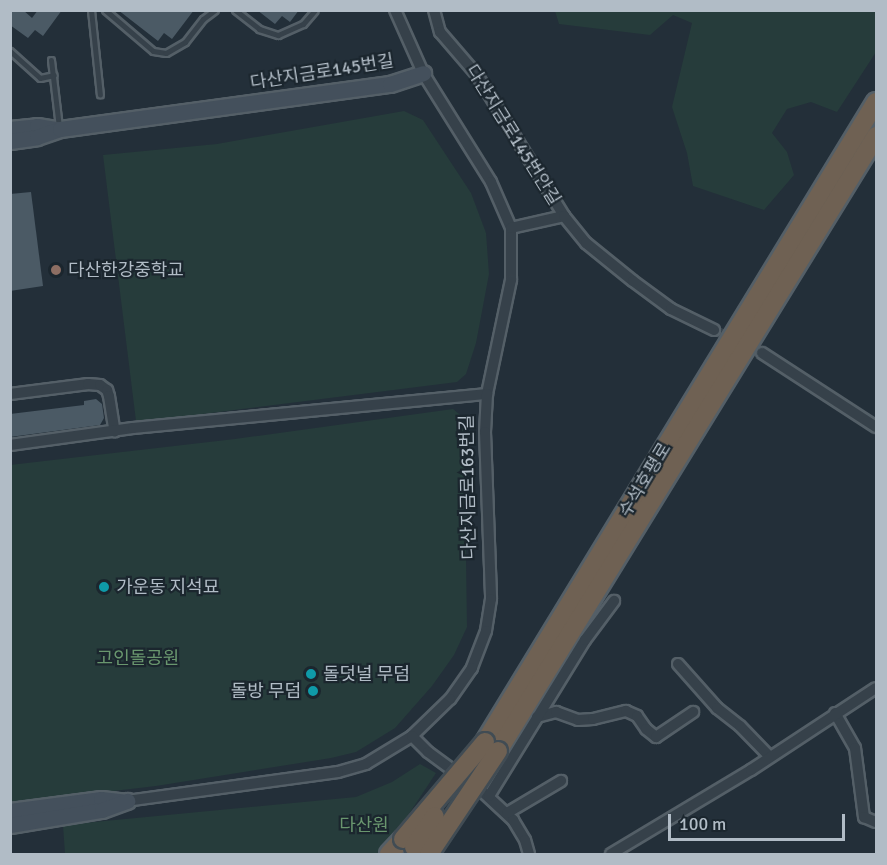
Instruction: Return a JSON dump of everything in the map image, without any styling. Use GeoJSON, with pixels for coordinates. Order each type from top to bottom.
{"type":"FeatureCollection","features":[{"type":"Feature","properties":{"kind":"highway","name":"수석호평로"},"geometry":{"type":"LineString","coordinates":[[492,747],[876,102]]}},
{"type":"Feature","properties":{"kind":"highway","name":"수석호평로"},"geometry":{"type":"LineString","coordinates":[[414,849],[492,747],[876,136]]}},
{"type":"Feature","properties":{"kind":"highway"},"geometry":{"type":"LineString","coordinates":[[389,855],[414,849],[492,747]]}},
{"type":"Feature","properties":{"kind":"street"},"geometry":{"type":"LineString","coordinates":[[395,10],[423,73],[491,182],[511,228],[511,280],[487,394]]}},
{"type":"Feature","properties":{"kind":"street","name":"다산지금로145번안길"},"geometry":{"type":"LineString","coordinates":[[434,10],[440,32],[477,75],[564,216],[511,228]]}},
{"type":"Feature","properties":{"kind":"street","name":"다산지금로145번길"},"geometry":{"type":"LineString","coordinates":[[10,141],[37,137],[60,129],[390,84],[423,73]]}},
{"type":"Feature","properties":{"kind":"street","name":"다산지금로145번길"},"geometry":{"type":"LineString","coordinates":[[10,129],[37,126],[60,129]]}},
{"type":"Feature","properties":{"kind":"street"},"geometry":{"type":"LineString","coordinates":[[564,216],[586,243],[633,281],[671,309],[714,330]]}},
{"type":"Feature","properties":{"kind":"street"},"geometry":{"type":"LineString","coordinates":[[762,353],[876,427]]}},
{"type":"Feature","properties":{"kind":"street"},"geometry":{"type":"LineString","coordinates":[[10,394],[88,384],[100,385],[107,390],[109,396],[115,432]]}},
{"type":"Feature","properties":{"kind":"street","name":"다산지금로163번길"},"geometry":{"type":"LineString","coordinates":[[10,446],[115,432],[487,394],[485,432],[491,599],[486,631],[472,668],[450,699],[412,736],[366,764],[338,771],[127,801],[102,810],[10,825]]}},
{"type":"Feature","properties":{"kind":"street"},"geometry":{"type":"LineString","coordinates":[[489,796],[594,626],[615,601]]}},
{"type":"Feature","properties":{"kind":"street"},"geometry":{"type":"LineString","coordinates":[[678,664],[717,708],[740,726],[770,757]]}},
{"type":"Feature","properties":{"kind":"street"},"geometry":{"type":"LineString","coordinates":[[610,855],[770,757],[876,688]]}},
{"type":"Feature","properties":{"kind":"street"},"geometry":{"type":"LineString","coordinates":[[536,717],[556,712],[578,720],[626,711],[634,714],[656,737],[693,712]]}},
{"type":"Feature","properties":{"kind":"street"},"geometry":{"type":"LineString","coordinates":[[836,714],[855,748],[864,817],[876,822]]}},
{"type":"Feature","properties":{"kind":"street"},"geometry":{"type":"LineString","coordinates":[[412,736],[428,752],[489,796],[507,813],[525,840],[529,855]]}},
{"type":"Feature","properties":{"kind":"street"},"geometry":{"type":"LineString","coordinates":[[507,813],[561,781]]}},
{"type":"Feature","properties":{"kind":"street","name":"다산지금로163번길"},"geometry":{"type":"LineString","coordinates":[[10,811],[101,799],[127,801]]}},
{"type":"Feature","properties":{"kind":"lane"},"geometry":{"type":"LineString","coordinates":[[92,10],[100,94]]}},
{"type":"Feature","properties":{"kind":"lane"},"geometry":{"type":"LineString","coordinates":[[105,10],[153,51],[166,53],[185,42],[203,19],[215,10]]}},
{"type":"Feature","properties":{"kind":"lane"},"geometry":{"type":"LineString","coordinates":[[235,10],[259,29],[278,35],[303,24],[315,10]]}},
{"type":"Feature","properties":{"kind":"lane"},"geometry":{"type":"LineString","coordinates":[[10,51],[40,78],[54,75]]}},
{"type":"Feature","properties":{"kind":"lane"},"geometry":{"type":"LineString","coordinates":[[51,60],[60,129]]}},
{"type":"Feature","properties":{"kind":"green space"},"geometry":{"type":"Polygon","coordinates":[[[555,11],[876,11],[876,52],[837,112],[811,102],[787,109],[772,133],[787,152],[794,175],[764,210],[693,186],[687,153],[672,107],[692,23],[673,15],[650,35],[559,24],[555,11]]]}},
{"type":"Feature","properties":{"kind":"green space"},"geometry":{"type":"Polygon","coordinates":[[[404,111],[423,120],[471,193],[486,233],[489,274],[476,343],[466,374],[457,382],[136,421],[103,155],[217,144],[404,111]]]}},
{"type":"Feature","properties":{"kind":"green space","name":"고인돌공원"},"geometry":{"type":"Polygon","coordinates":[[[453,409],[464,418],[467,627],[454,655],[432,686],[395,728],[356,752],[331,758],[156,786],[11,803],[10,465],[235,439],[453,409]]]}},
{"type":"Feature","properties":{"kind":"green space","name":"다산원"},"geometry":{"type":"Polygon","coordinates":[[[420,764],[436,773],[391,841],[378,854],[65,854],[63,825],[356,797],[392,782],[420,764]]]}},
{"type":"Feature","properties":{"kind":"building"},"geometry":{"type":"Polygon","coordinates":[[[10,10],[23,10],[32,18],[38,10],[62,10],[43,36],[35,30],[28,38],[10,25],[10,10]]]}},
{"type":"Feature","properties":{"kind":"building"},"geometry":{"type":"Polygon","coordinates":[[[118,10],[194,10],[172,39],[164,33],[158,41],[118,10]]]}},
{"type":"Feature","properties":{"kind":"building"},"geometry":{"type":"Polygon","coordinates":[[[257,10],[299,10],[290,22],[282,16],[275,24],[257,10]]]}},
{"type":"Feature","properties":{"kind":"building"},"geometry":{"type":"Polygon","coordinates":[[[31,192],[43,286],[10,291],[10,194],[31,192]]]}},
{"type":"Feature","properties":{"kind":"building"},"geometry":{"type":"Polygon","coordinates":[[[96,399],[102,404],[104,418],[100,425],[10,437],[10,414],[84,405],[84,401],[96,399]]]}},
{"type":"Feature","properties":{"kind":"tunnel"},"geometry":{"type":"LineString","coordinates":[[714,330],[762,353]]}},
{"type":"Feature","properties":{"kind":"place","name":"다산한강중학교"},"geometry":{"type":"Point","coordinates":[56,270]}},
{"type":"Feature","properties":{"kind":"place","name":"가운동 지석묘"},"geometry":{"type":"Point","coordinates":[104,587]}},
{"type":"Feature","properties":{"kind":"place","name":"돌덧널 무덤"},"geometry":{"type":"Point","coordinates":[311,674]}},
{"type":"Feature","properties":{"kind":"place","name":"돌방 무덤"},"geometry":{"type":"Point","coordinates":[313,691]}}]}
